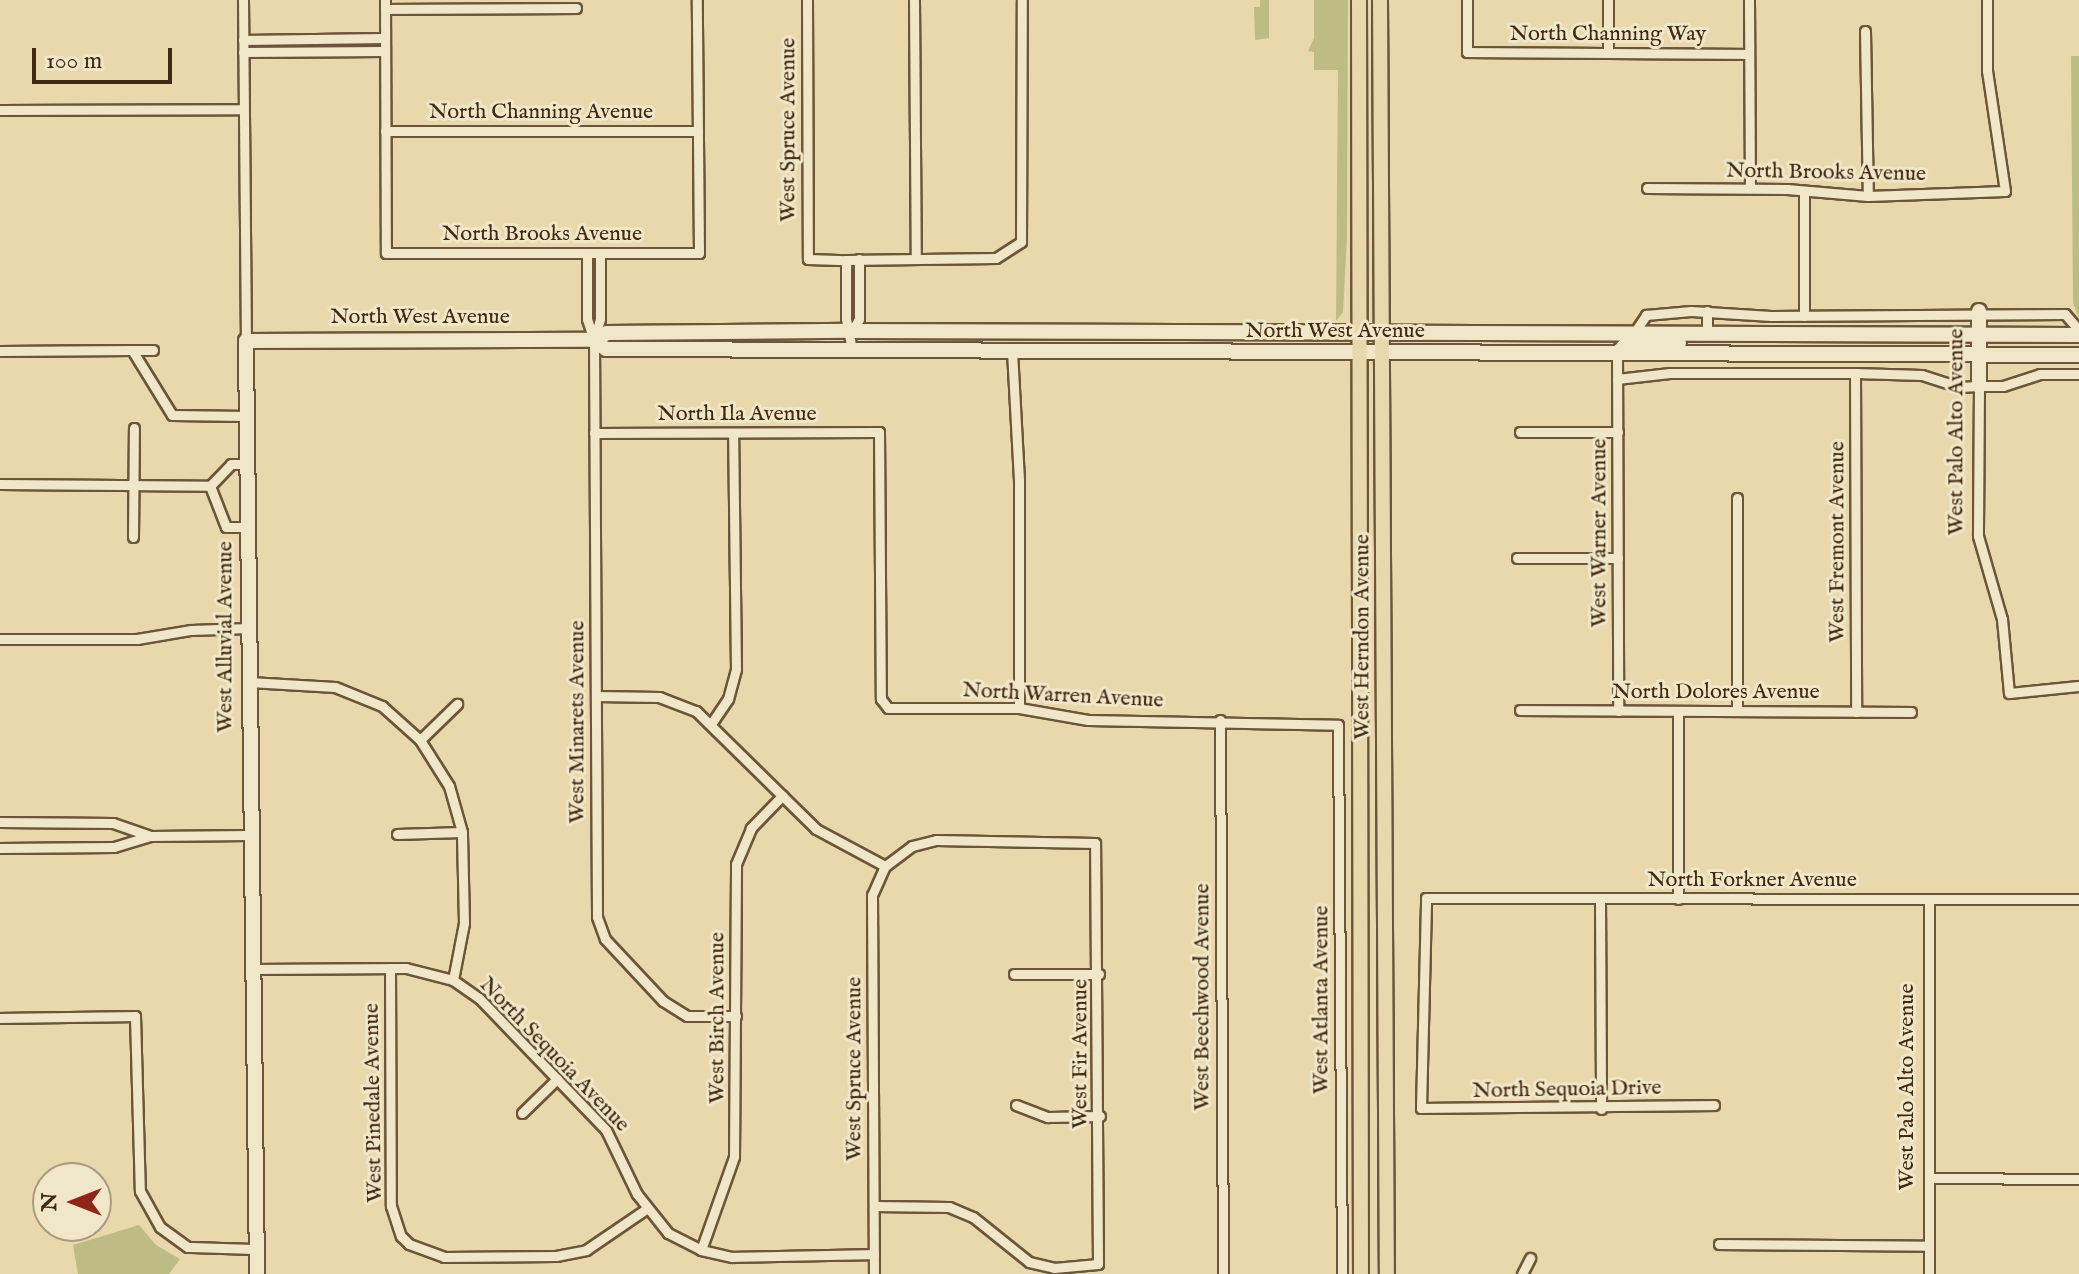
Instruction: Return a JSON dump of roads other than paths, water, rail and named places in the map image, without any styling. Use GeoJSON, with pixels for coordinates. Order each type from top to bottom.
{"type":"FeatureCollection","features":[{"type":"Feature","properties":{"kind":"main road","name":"West Herndon Avenue"},"geometry":{"type":"LineString","coordinates":[[1359,0],[1357,353],[1361,1274]]}},
{"type":"Feature","properties":{"kind":"main road","name":"West Herndon Avenue"},"geometry":{"type":"LineString","coordinates":[[1380,0],[1387,1274]]}},
{"type":"Feature","properties":{"kind":"street","name":"West Alluvial Avenue"},"geometry":{"type":"LineString","coordinates":[[243,0],[249,835],[257,1274]]}},
{"type":"Feature","properties":{"kind":"street"},"geometry":{"type":"LineString","coordinates":[[697,0],[698,131]]}},
{"type":"Feature","properties":{"kind":"street","name":"West Spruce Avenue"},"geometry":{"type":"LineString","coordinates":[[807,0],[808,259],[846,260]]}},
{"type":"Feature","properties":{"kind":"street"},"geometry":{"type":"LineString","coordinates":[[914,0],[916,259]]}},
{"type":"Feature","properties":{"kind":"street"},"geometry":{"type":"LineString","coordinates":[[852,349],[852,331],[846,319],[846,260],[996,258],[1015,249],[1024,232],[1022,0]]}},
{"type":"Feature","properties":{"kind":"street","name":"North Channing Way"},"geometry":{"type":"LineString","coordinates":[[1467,0],[1467,52],[1749,54]]}},
{"type":"Feature","properties":{"kind":"street"},"geometry":{"type":"LineString","coordinates":[[1608,0],[1608,53]]}},
{"type":"Feature","properties":{"kind":"street"},"geometry":{"type":"LineString","coordinates":[[1749,0],[1750,188]]}},
{"type":"Feature","properties":{"kind":"street","name":"North Brooks Avenue"},"geometry":{"type":"LineString","coordinates":[[1647,188],[1750,188],[1868,196],[2005,191],[1987,71],[1987,0]]}},
{"type":"Feature","properties":{"kind":"street"},"geometry":{"type":"LineString","coordinates":[[385,131],[385,5],[576,8]]}},
{"type":"Feature","properties":{"kind":"street"},"geometry":{"type":"LineString","coordinates":[[1865,31],[1868,196]]}},
{"type":"Feature","properties":{"kind":"street"},"geometry":{"type":"LineString","coordinates":[[243,40],[384,38]]}},
{"type":"Feature","properties":{"kind":"street"},"geometry":{"type":"LineString","coordinates":[[243,52],[384,51]]}},
{"type":"Feature","properties":{"kind":"street"},"geometry":{"type":"LineString","coordinates":[[0,110],[243,109]]}},
{"type":"Feature","properties":{"kind":"street","name":"North Channing Avenue"},"geometry":{"type":"LineString","coordinates":[[385,131],[698,131]]}},
{"type":"Feature","properties":{"kind":"street","name":"North Brooks Avenue"},"geometry":{"type":"LineString","coordinates":[[385,131],[386,253],[699,253],[698,131]]}},
{"type":"Feature","properties":{"kind":"street"},"geometry":{"type":"LineString","coordinates":[[1804,191],[1804,316]]}},
{"type":"Feature","properties":{"kind":"street","name":"West Minarets Avenue"},"geometry":{"type":"LineString","coordinates":[[587,253],[587,319],[594,340]]}},
{"type":"Feature","properties":{"kind":"street","name":"West Minarets Avenue"},"geometry":{"type":"LineString","coordinates":[[600,253],[600,319],[594,340],[597,917],[605,939],[639,981],[687,1016],[736,1016]]}},
{"type":"Feature","properties":{"kind":"street"},"geometry":{"type":"LineString","coordinates":[[852,331],[859,319],[859,259]]}},
{"type":"Feature","properties":{"kind":"street"},"geometry":{"type":"LineString","coordinates":[[1617,354],[1626,344],[1690,343],[1707,334],[1707,311]]}},
{"type":"Feature","properties":{"kind":"street"},"geometry":{"type":"LineString","coordinates":[[1634,333],[1646,315],[1707,311],[1804,316],[1979,311],[2065,314],[2079,332]]}},
{"type":"Feature","properties":{"kind":"street","name":"West Palo Alto Avenue"},"geometry":{"type":"LineString","coordinates":[[1979,311],[1978,536],[2002,619],[2009,693],[2079,686]]}},
{"type":"Feature","properties":{"kind":"street","name":"North West Avenue"},"geometry":{"type":"LineString","coordinates":[[246,341],[594,340],[607,333],[852,331],[1612,335],[2079,332]]}},
{"type":"Feature","properties":{"kind":"street"},"geometry":{"type":"LineString","coordinates":[[1019,708],[1012,351],[1022,342],[1083,341],[1092,333]]}},
{"type":"Feature","properties":{"kind":"street"},"geometry":{"type":"LineString","coordinates":[[1495,354],[1503,346],[1555,343],[1574,334]]}},
{"type":"Feature","properties":{"kind":"street"},"geometry":{"type":"LineString","coordinates":[[1548,354],[1574,345],[1605,343],[1612,335]]}},
{"type":"Feature","properties":{"kind":"street","name":"North West Avenue"},"geometry":{"type":"LineString","coordinates":[[594,340],[606,349],[2079,355]]}},
{"type":"Feature","properties":{"kind":"street"},"geometry":{"type":"LineString","coordinates":[[132,350],[172,415],[247,416]]}},
{"type":"Feature","properties":{"kind":"street"},"geometry":{"type":"LineString","coordinates":[[0,351],[153,350]]}},
{"type":"Feature","properties":{"kind":"street","name":"West Warner Avenue"},"geometry":{"type":"LineString","coordinates":[[1617,354],[1618,711]]}},
{"type":"Feature","properties":{"kind":"street"},"geometry":{"type":"LineString","coordinates":[[1617,379],[1670,373],[1855,373],[1922,375],[1959,387],[2003,386],[2040,374],[2079,374]]}},
{"type":"Feature","properties":{"kind":"street","name":"West Fremont Avenue"},"geometry":{"type":"LineString","coordinates":[[1855,373],[1856,712]]}},
{"type":"Feature","properties":{"kind":"street"},"geometry":{"type":"LineString","coordinates":[[133,537],[134,428]]}},
{"type":"Feature","properties":{"kind":"street","name":"North Ila Avenue"},"geometry":{"type":"LineString","coordinates":[[594,433],[879,432],[884,704]]}},
{"type":"Feature","properties":{"kind":"street"},"geometry":{"type":"LineString","coordinates":[[1520,432],[1618,432]]}},
{"type":"Feature","properties":{"kind":"street"},"geometry":{"type":"LineString","coordinates":[[711,724],[728,699],[736,669],[733,433]]}},
{"type":"Feature","properties":{"kind":"street"},"geometry":{"type":"LineString","coordinates":[[0,484],[210,486],[231,464],[247,464]]}},
{"type":"Feature","properties":{"kind":"street"},"geometry":{"type":"LineString","coordinates":[[210,486],[226,527],[247,527]]}},
{"type":"Feature","properties":{"kind":"street"},"geometry":{"type":"LineString","coordinates":[[1737,498],[1737,710]]}},
{"type":"Feature","properties":{"kind":"street"},"geometry":{"type":"LineString","coordinates":[[1517,558],[1618,558]]}},
{"type":"Feature","properties":{"kind":"street"},"geometry":{"type":"LineString","coordinates":[[0,639],[137,639],[191,630],[248,628]]}},
{"type":"Feature","properties":{"kind":"street"},"geometry":{"type":"LineString","coordinates":[[249,682],[335,687],[382,706],[420,740],[449,786],[462,832],[464,923],[453,980]]}},
{"type":"Feature","properties":{"kind":"street"},"geometry":{"type":"LineString","coordinates":[[596,696],[670,699],[711,724],[816,829],[885,866]]}},
{"type":"Feature","properties":{"kind":"street"},"geometry":{"type":"LineString","coordinates":[[420,740],[457,704]]}},
{"type":"Feature","properties":{"kind":"street","name":"North Warren Avenue"},"geometry":{"type":"LineString","coordinates":[[884,704],[1019,708],[1088,720],[1220,720],[1338,725]]}},
{"type":"Feature","properties":{"kind":"street","name":"North Dolores Avenue"},"geometry":{"type":"LineString","coordinates":[[1520,710],[1911,712]]}},
{"type":"Feature","properties":{"kind":"street"},"geometry":{"type":"LineString","coordinates":[[1678,711],[1678,899]]}},
{"type":"Feature","properties":{"kind":"street","name":"West Beechwood Avenue"},"geometry":{"type":"LineString","coordinates":[[1220,720],[1223,1274]]}},
{"type":"Feature","properties":{"kind":"street","name":"West Atlanta Avenue"},"geometry":{"type":"LineString","coordinates":[[1338,725],[1342,1274]]}},
{"type":"Feature","properties":{"kind":"street","name":"West Birch Avenue"},"geometry":{"type":"LineString","coordinates":[[701,1250],[734,1157],[736,864],[751,828],[782,796]]}},
{"type":"Feature","properties":{"kind":"street"},"geometry":{"type":"LineString","coordinates":[[0,822],[113,823],[150,836]]}},
{"type":"Feature","properties":{"kind":"street"},"geometry":{"type":"LineString","coordinates":[[397,834],[462,832]]}},
{"type":"Feature","properties":{"kind":"street"},"geometry":{"type":"LineString","coordinates":[[0,848],[114,847],[150,836],[249,835]]}},
{"type":"Feature","properties":{"kind":"street","name":"West Fir Avenue"},"geometry":{"type":"LineString","coordinates":[[874,1206],[949,1207],[973,1217],[1029,1262],[1054,1268],[1098,1264],[1099,974],[1095,843],[936,840],[912,846],[885,866]]}},
{"type":"Feature","properties":{"kind":"street","name":"West Spruce Avenue"},"geometry":{"type":"LineString","coordinates":[[874,1274],[872,895],[885,866]]}},
{"type":"Feature","properties":{"kind":"street","name":"North Forkner Avenue"},"geometry":{"type":"LineString","coordinates":[[1421,1108],[1426,898],[2079,899]]}},
{"type":"Feature","properties":{"kind":"street"},"geometry":{"type":"LineString","coordinates":[[1600,899],[1601,1109]]}},
{"type":"Feature","properties":{"kind":"street","name":"West Palo Alto Avenue"},"geometry":{"type":"LineString","coordinates":[[1929,899],[1929,1274]]}},
{"type":"Feature","properties":{"kind":"street","name":"North Sequoia Avenue"},"geometry":{"type":"LineString","coordinates":[[252,969],[390,968],[453,980],[479,998],[618,1146],[646,1209],[668,1233],[701,1250],[732,1257],[874,1254]]}},
{"type":"Feature","properties":{"kind":"street","name":"West Pinedale Avenue"},"geometry":{"type":"LineString","coordinates":[[390,968],[391,1206],[401,1236],[419,1251],[444,1257],[556,1256],[586,1250],[646,1209]]}},
{"type":"Feature","properties":{"kind":"street"},"geometry":{"type":"LineString","coordinates":[[1014,974],[1099,974]]}},
{"type":"Feature","properties":{"kind":"street"},"geometry":{"type":"LineString","coordinates":[[0,1018],[135,1016],[140,1191],[160,1227],[188,1247],[257,1249]]}},
{"type":"Feature","properties":{"kind":"street"},"geometry":{"type":"LineString","coordinates":[[522,1113],[557,1079]]}},
{"type":"Feature","properties":{"kind":"street"},"geometry":{"type":"LineString","coordinates":[[1016,1105],[1048,1117],[1100,1116]]}},
{"type":"Feature","properties":{"kind":"street","name":"North Sequoia Drive"},"geometry":{"type":"LineString","coordinates":[[1421,1108],[1601,1109],[1714,1105]]}},
{"type":"Feature","properties":{"kind":"street"},"geometry":{"type":"LineString","coordinates":[[1930,1178],[2079,1179]]}},
{"type":"Feature","properties":{"kind":"street"},"geometry":{"type":"LineString","coordinates":[[1719,1244],[1929,1246]]}},
{"type":"Feature","properties":{"kind":"street"},"geometry":{"type":"LineString","coordinates":[[1522,1274],[1530,1258]]}}]}
